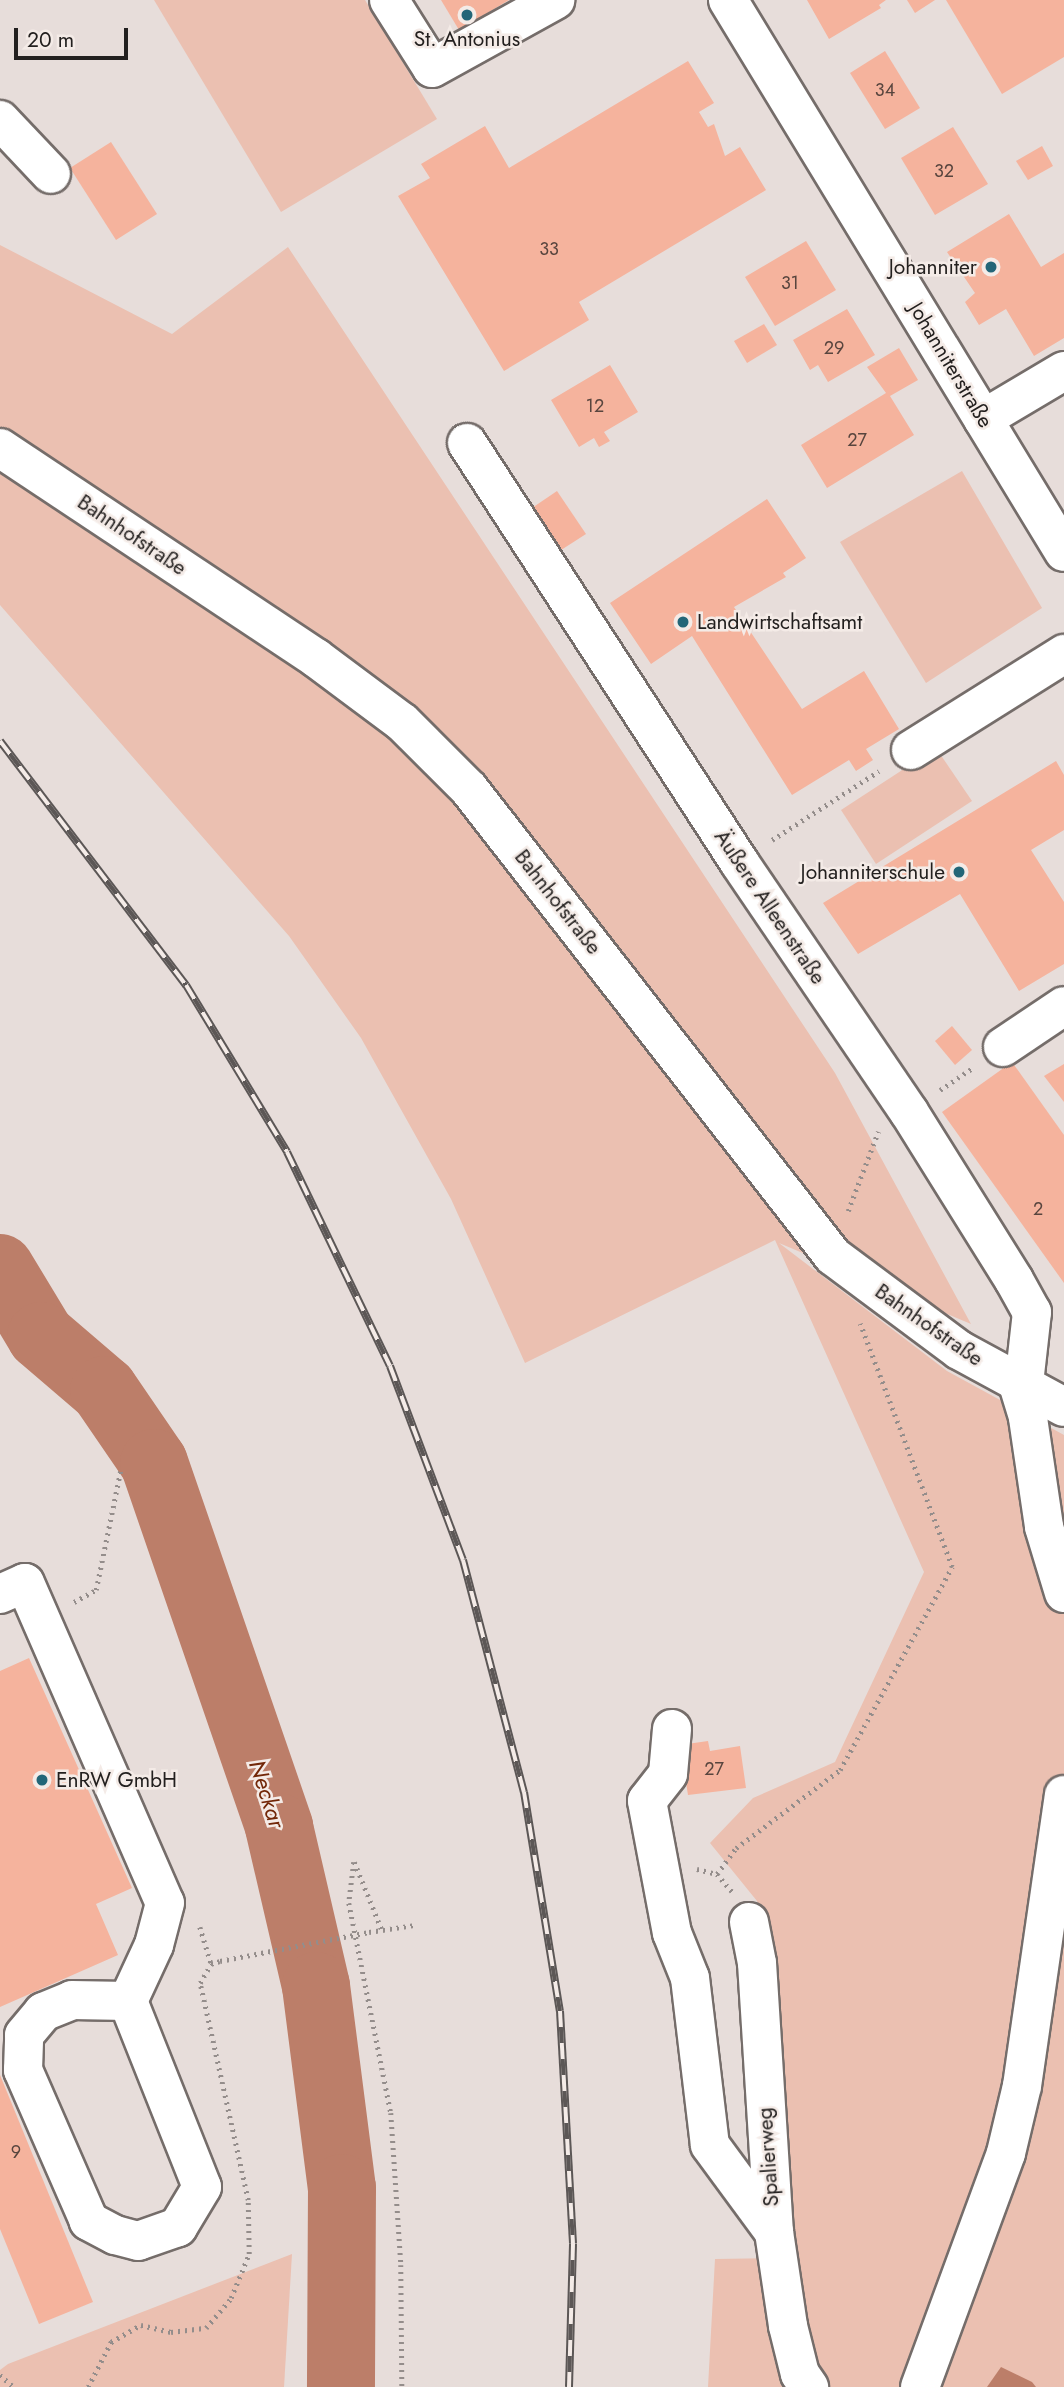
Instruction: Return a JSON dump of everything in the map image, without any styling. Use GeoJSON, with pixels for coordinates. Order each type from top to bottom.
{"type":"FeatureCollection","features":[{"type":"Feature","properties":{"kind":"street"},"geometry":{"type":"LineString","coordinates":[[389,0],[432,68],[555,0]]}},
{"type":"Feature","properties":{"kind":"street","name":"Johanniterstraße"},"geometry":{"type":"LineString","coordinates":[[728,0],[1064,552]]}},
{"type":"Feature","properties":{"kind":"street"},"geometry":{"type":"LineString","coordinates":[[0,120],[51,174]]}},
{"type":"Feature","properties":{"kind":"street"},"geometry":{"type":"LineString","coordinates":[[983,419],[1064,371]]}},
{"type":"Feature","properties":{"kind":"street","name":"Äußere Alleenstraße"},"geometry":{"type":"LineString","coordinates":[[467,443],[739,862],[909,1112],[1032,1311],[1021,1382]]}},
{"type":"Feature","properties":{"kind":"street","name":"Bahnhofstraße"},"geometry":{"type":"LineString","coordinates":[[0,448],[316,658],[402,722],[469,789],[833,1256],[959,1350],[1064,1407]]}},
{"type":"Feature","properties":{"kind":"street"},"geometry":{"type":"LineString","coordinates":[[911,750],[1064,654]]}},
{"type":"Feature","properties":{"kind":"street"},"geometry":{"type":"LineString","coordinates":[[1003,1047],[1064,1006]]}},
{"type":"Feature","properties":{"kind":"street"},"geometry":{"type":"LineString","coordinates":[[1021,1382],[1044,1527],[1064,1593]]}},
{"type":"Feature","properties":{"kind":"street"},"geometry":{"type":"LineString","coordinates":[[12,1588],[165,1903],[154,1945],[128,2001],[202,2187],[178,2227],[138,2241],[114,2235],[89,2221],[23,2070],[24,2035],[43,2012],[72,2000],[128,2001]]}},
{"type":"Feature","properties":{"kind":"street"},"geometry":{"type":"LineString","coordinates":[[672,1729],[668,1774],[647,1801],[672,1933],[690,1978],[710,2145],[774,2232]]}},
{"type":"Feature","properties":{"kind":"street"},"geometry":{"type":"LineString","coordinates":[[920,2387],[1006,2153],[1019,2099],[1064,1795]]}},
{"type":"Feature","properties":{"kind":"street","name":"Spalierweg"},"geometry":{"type":"LineString","coordinates":[[749,1922],[757,1963],[774,2232],[788,2326],[809,2387]]}},
{"type":"Feature","properties":{"kind":"path"},"geometry":{"type":"LineString","coordinates":[[739,862],[911,750]]}},
{"type":"Feature","properties":{"kind":"path"},"geometry":{"type":"LineString","coordinates":[[833,1256],[875,1134]]}},
{"type":"Feature","properties":{"kind":"path"},"geometry":{"type":"LineString","coordinates":[[717,1874],[736,1848],[840,1770],[952,1567],[858,1319]]}},
{"type":"Feature","properties":{"kind":"path"},"geometry":{"type":"LineString","coordinates":[[62,1608],[96,1590],[121,1468]]}},
{"type":"Feature","properties":{"kind":"path"},"geometry":{"type":"LineString","coordinates":[[381,1929],[354,1861],[349,1903],[391,2113],[401,2265],[402,2387]]}},
{"type":"Feature","properties":{"kind":"path"},"geometry":{"type":"LineString","coordinates":[[220,1961],[381,1929],[415,1925]]}},
{"type":"Feature","properties":{"kind":"path"},"geometry":{"type":"LineString","coordinates":[[88,2387],[111,2342],[141,2325]]}},
{"type":"Feature","properties":{"kind":"path"},"geometry":{"type":"LineString","coordinates":[[0,2375],[14,2387]]}},
{"type":"Feature","properties":{"kind":"shaded area"},"geometry":{"type":"Polygon","coordinates":[[[154,0],[365,0],[437,119],[281,212],[154,0]]]}},
{"type":"Feature","properties":{"kind":"shaded area"},"geometry":{"type":"Polygon","coordinates":[[[0,245],[172,334],[288,247],[835,1073],[971,1324],[779,1243],[947,1371],[1064,1435],[1064,2387],[708,2387],[715,2259],[787,2258],[766,1933],[757,1901],[710,1843],[753,1798],[835,1762],[924,1572],[775,1240],[525,1363],[451,1199],[361,1038],[289,936],[0,605],[0,245]]]}},
{"type":"Feature","properties":{"kind":"shaded area"},"geometry":{"type":"Polygon","coordinates":[[[962,471],[1042,608],[926,683],[840,542],[962,471]]]}},
{"type":"Feature","properties":{"kind":"shaded area"},"geometry":{"type":"Polygon","coordinates":[[[936,748],[972,801],[876,864],[841,810],[936,748]]]}},
{"type":"Feature","properties":{"kind":"shaded area"},"geometry":{"type":"Polygon","coordinates":[[[292,2254],[284,2387],[0,2387],[0,2370],[8,2364],[292,2254]]]}},
{"type":"Feature","properties":{"kind":"shaded area"},"geometry":{"type":"Polygon","coordinates":[[[1001,2367],[1032,2382],[1036,2387],[987,2387],[1001,2367]]]}},
{"type":"Feature","properties":{"kind":"building","name":"St. Antonius"},"geometry":{"type":"Polygon","coordinates":[[[441,0],[509,0],[459,30],[441,0]]]}},
{"type":"Feature","properties":{"kind":"building"},"geometry":{"type":"Polygon","coordinates":[[[807,0],[886,0],[879,5],[881,8],[829,39],[807,0]]]}},
{"type":"Feature","properties":{"kind":"building"},"geometry":{"type":"Polygon","coordinates":[[[907,0],[935,0],[915,13],[907,0]]]}},
{"type":"Feature","properties":{"kind":"building"},"geometry":{"type":"Polygon","coordinates":[[[946,0],[1064,0],[1064,57],[1002,94],[946,0]]]}},
{"type":"Feature","properties":{"kind":"building"},"geometry":{"type":"Polygon","coordinates":[[[885,51],[920,108],[885,129],[850,73],[885,51]]]}},
{"type":"Feature","properties":{"kind":"building"},"geometry":{"type":"Polygon","coordinates":[[[688,61],[714,103],[699,112],[708,127],[714,124],[725,156],[740,147],[766,190],[579,302],[589,320],[504,371],[398,196],[430,178],[421,164],[485,126],[509,168],[688,61]]]}},
{"type":"Feature","properties":{"kind":"building"},"geometry":{"type":"Polygon","coordinates":[[[953,127],[988,184],[935,215],[901,158],[953,127]]]}},
{"type":"Feature","properties":{"kind":"building"},"geometry":{"type":"Polygon","coordinates":[[[111,142],[157,214],[116,240],[70,168],[111,142]]]}},
{"type":"Feature","properties":{"kind":"building"},"geometry":{"type":"Polygon","coordinates":[[[1042,146],[1053,166],[1028,180],[1016,161],[1042,146]]]}},
{"type":"Feature","properties":{"kind":"building"},"geometry":{"type":"Polygon","coordinates":[[[1009,214],[1041,267],[1064,253],[1064,338],[1034,356],[1006,309],[979,325],[965,302],[975,293],[947,252],[1009,214]]]}},
{"type":"Feature","properties":{"kind":"building"},"geometry":{"type":"Polygon","coordinates":[[[806,241],[836,290],[775,326],[745,277],[806,241]]]}},
{"type":"Feature","properties":{"kind":"building"},"geometry":{"type":"Polygon","coordinates":[[[847,309],[875,355],[828,382],[818,365],[810,370],[793,340],[847,309]]]}},
{"type":"Feature","properties":{"kind":"building"},"geometry":{"type":"Polygon","coordinates":[[[764,324],[777,345],[747,363],[734,341],[764,324]]]}},
{"type":"Feature","properties":{"kind":"building"},"geometry":{"type":"Polygon","coordinates":[[[899,348],[918,380],[890,396],[914,435],[827,488],[801,445],[886,393],[867,367],[899,348]]]}},
{"type":"Feature","properties":{"kind":"building"},"geometry":{"type":"Polygon","coordinates":[[[610,365],[638,412],[604,432],[610,441],[599,447],[594,438],[579,447],[551,400],[610,365]]]}},
{"type":"Feature","properties":{"kind":"building"},"geometry":{"type":"Polygon","coordinates":[[[557,491],[586,534],[558,552],[529,510],[557,491]]]}},
{"type":"Feature","properties":{"kind":"building","name":"Landwirtschaftsamt"},"geometry":{"type":"Polygon","coordinates":[[[767,499],[806,558],[783,573],[786,577],[734,607],[802,709],[864,671],[899,729],[866,749],[873,760],[856,771],[849,760],[792,795],[692,636],[651,664],[610,603],[767,499]]]}},
{"type":"Feature","properties":{"kind":"building","name":"Johanniterschule"},"geometry":{"type":"Polygon","coordinates":[[[1056,761],[1064,775],[1064,830],[1031,850],[1064,902],[1064,964],[1019,991],[960,894],[858,954],[823,903],[1056,761]]]}},
{"type":"Feature","properties":{"kind":"building"},"geometry":{"type":"Polygon","coordinates":[[[952,1026],[972,1050],[955,1065],[935,1041],[952,1026]]]}},
{"type":"Feature","properties":{"kind":"building"},"geometry":{"type":"Polygon","coordinates":[[[1012,1062],[1064,1135],[1064,1283],[942,1112],[1012,1062]]]}},
{"type":"Feature","properties":{"kind":"building"},"geometry":{"type":"Polygon","coordinates":[[[1064,1064],[1064,1102],[1044,1076],[1064,1064]]]}},
{"type":"Feature","properties":{"kind":"building","name":"EnRW GmbH"},"geometry":{"type":"Polygon","coordinates":[[[29,1658],[132,1888],[96,1904],[118,1955],[0,2007],[0,1671],[29,1658]]]}},
{"type":"Feature","properties":{"kind":"building"},"geometry":{"type":"Polygon","coordinates":[[[708,1741],[710,1751],[740,1746],[746,1788],[688,1795],[680,1745],[708,1741]]]}},
{"type":"Feature","properties":{"kind":"building"},"geometry":{"type":"Polygon","coordinates":[[[0,2075],[93,2302],[39,2324],[0,2229],[0,2075]]]}},
{"type":"Feature","properties":{"kind":"waterway","name":"Neckar"},"geometry":{"type":"LineString","coordinates":[[0,1268],[41,1336],[104,1390],[154,1463],[279,1827],[316,1986],[342,2188],[341,2387]]}},
{"type":"Feature","properties":{"kind":"railway"},"geometry":{"type":"LineString","coordinates":[[0,741],[186,985],[287,1152],[390,1366],[463,1560],[524,1792],[560,2011],[573,2244],[569,2387]]}},
{"type":"Feature","properties":{"kind":"place","name":"St. Antonius"},"geometry":{"type":"Point","coordinates":[467,15]}},
{"type":"Feature","properties":{"kind":"place","name":"Johanniter"},"geometry":{"type":"Point","coordinates":[991,267]}},
{"type":"Feature","properties":{"kind":"place","name":"Landwirtschaftsamt"},"geometry":{"type":"Point","coordinates":[683,622]}},
{"type":"Feature","properties":{"kind":"place","name":"Johanniterschule"},"geometry":{"type":"Point","coordinates":[959,872]}},
{"type":"Feature","properties":{"kind":"place","name":"EnRW GmbH"},"geometry":{"type":"Point","coordinates":[42,1780]}}]}
